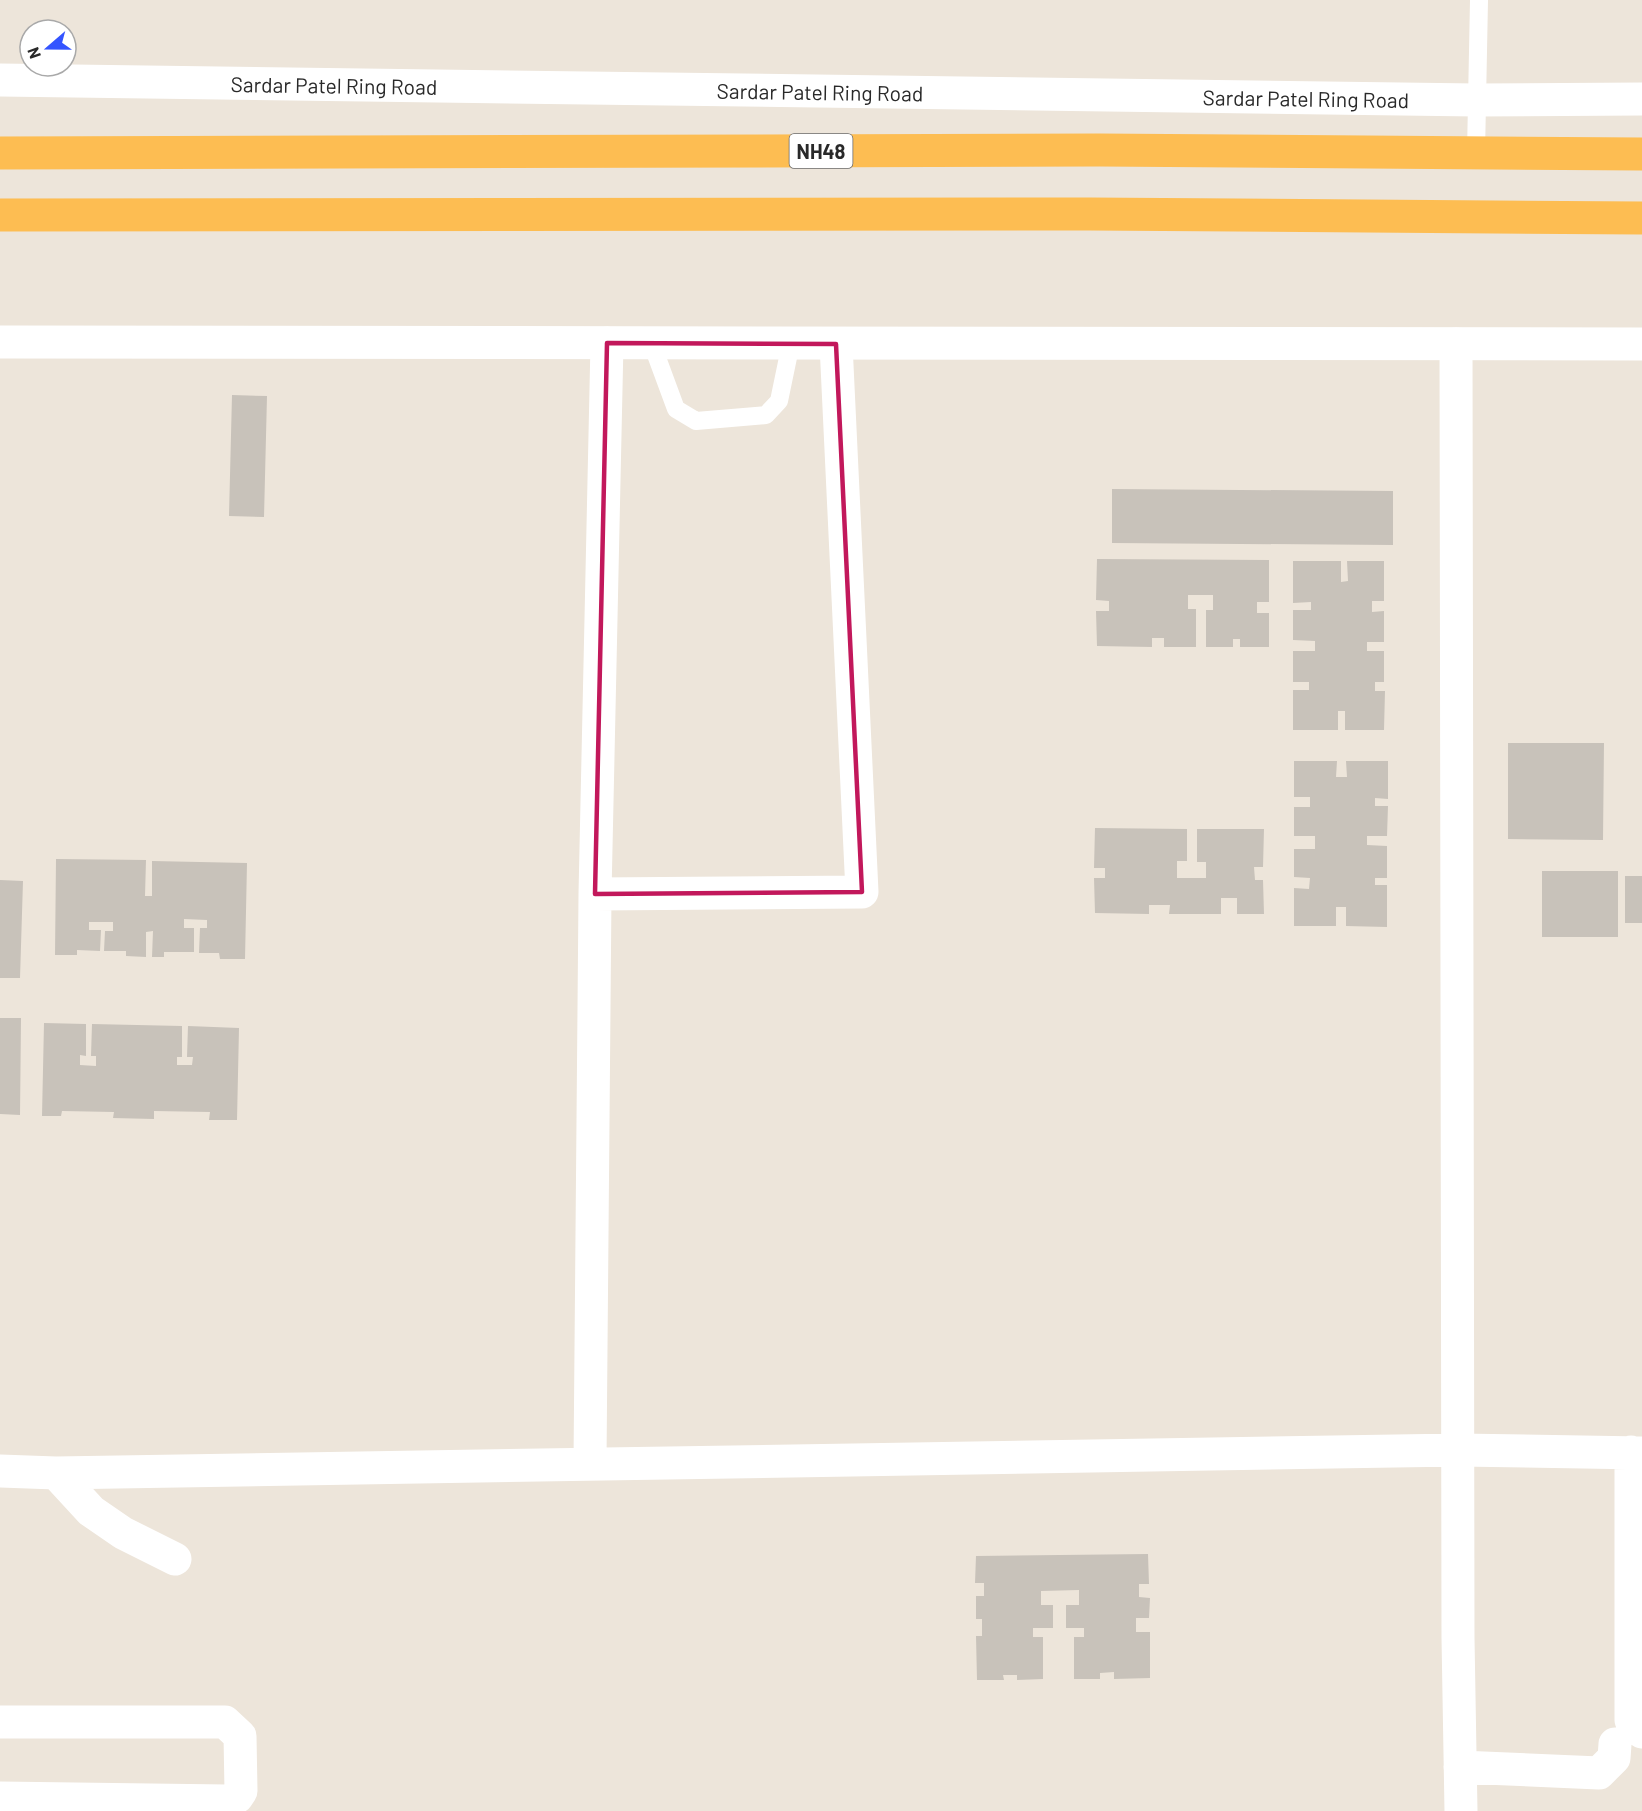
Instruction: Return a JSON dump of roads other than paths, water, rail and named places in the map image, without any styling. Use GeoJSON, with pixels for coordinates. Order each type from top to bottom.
{"type":"FeatureCollection","features":[{"type":"Feature","properties":{"kind":"highway","name":"NH48"},"geometry":{"type":"LineString","coordinates":[[0,153],[1076,150],[1642,154]]}},
{"type":"Feature","properties":{"kind":"highway"},"geometry":{"type":"LineString","coordinates":[[0,215],[1090,214],[1642,218]]}},
{"type":"Feature","properties":{"kind":"street","name":"Sardar Patel Ring Road"},"geometry":{"type":"LineString","coordinates":[[0,80],[1476,100],[1642,99]]}},
{"type":"Feature","properties":{"kind":"street"},"geometry":{"type":"LineString","coordinates":[[0,342],[1642,344]]}},
{"type":"Feature","properties":{"kind":"street"},"geometry":{"type":"LineString","coordinates":[[590,1462],[595,894],[607,343]]}},
{"type":"Feature","properties":{"kind":"street"},"geometry":{"type":"LineString","coordinates":[[595,894],[862,892],[836,344]]}},
{"type":"Feature","properties":{"kind":"street"},"geometry":{"type":"LineString","coordinates":[[1456,344],[1461,1811]]}},
{"type":"Feature","properties":{"kind":"street"},"geometry":{"type":"LineString","coordinates":[[0,1471],[56,1473],[590,1462],[1458,1450],[1636,1453],[1636,1626],[1628,1738],[1614,1758],[1599,1773],[1460,1767]]}},
{"type":"Feature","properties":{"kind":"street"},"geometry":{"type":"LineString","coordinates":[[56,1473],[91,1511],[123,1533],[175,1559]]}},
{"type":"Feature","properties":{"kind":"street"},"geometry":{"type":"LineString","coordinates":[[0,1722],[225,1722],[240,1736],[241,1791],[237,1797],[227,1801],[0,1798]]}},
{"type":"Feature","properties":{"kind":"lane"},"geometry":{"type":"LineString","coordinates":[[1476,153],[1479,0]]}},
{"type":"Feature","properties":{"kind":"lane"},"geometry":{"type":"LineString","coordinates":[[652,344],[676,409],[696,421],[766,416],[779,401],[791,343]]}}]}
